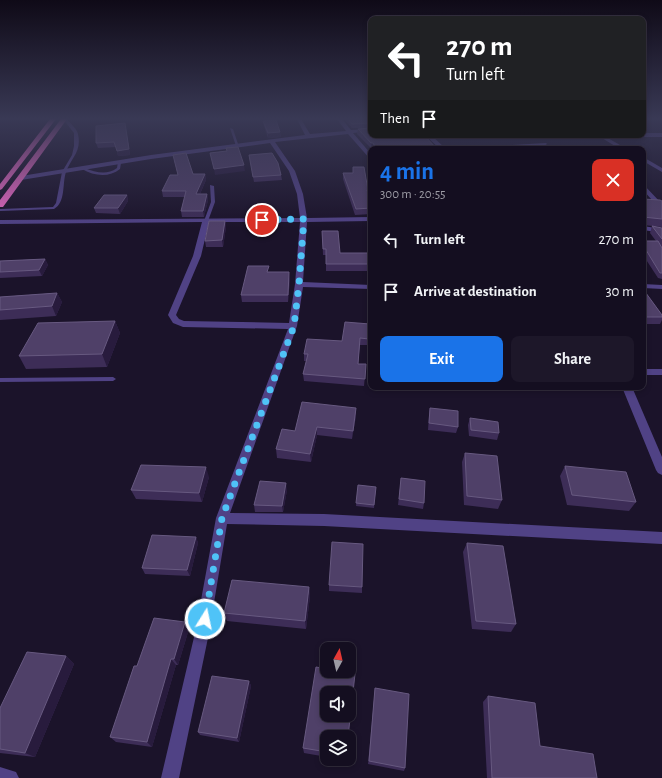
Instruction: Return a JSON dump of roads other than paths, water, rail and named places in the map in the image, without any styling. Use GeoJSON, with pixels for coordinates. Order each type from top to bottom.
{"type":"FeatureCollection","features":[{"type":"Feature","properties":{"kind":"highway"},"geometry":{"type":"LineString","coordinates":[[0,188],[25,155]]}},
{"type":"Feature","properties":{"kind":"highway"},"geometry":{"type":"LineString","coordinates":[[0,205],[38,155]]}},
{"type":"Feature","properties":{"kind":"street"},"geometry":{"type":"LineString","coordinates":[[21,178],[173,155]]}},
{"type":"Feature","properties":{"kind":"street"},"geometry":{"type":"LineString","coordinates":[[170,778],[202,633],[222,518],[294,326],[304,219],[300,194],[292,170],[282,155]]}},
{"type":"Feature","properties":{"kind":"street"},"geometry":{"type":"LineString","coordinates":[[646,161],[662,170]]}},
{"type":"Feature","properties":{"kind":"street"},"geometry":{"type":"LineString","coordinates":[[653,165],[662,165]]}},
{"type":"Feature","properties":{"kind":"street"},"geometry":{"type":"LineString","coordinates":[[646,189],[662,208]]}},
{"type":"Feature","properties":{"kind":"street"},"geometry":{"type":"LineString","coordinates":[[0,222],[368,219]]}},
{"type":"Feature","properties":{"kind":"street"},"geometry":{"type":"LineString","coordinates":[[206,220],[197,256],[172,315],[176,321],[183,324],[294,326]]}},
{"type":"Feature","properties":{"kind":"street"},"geometry":{"type":"LineString","coordinates":[[646,228],[662,230]]}},
{"type":"Feature","properties":{"kind":"street"},"geometry":{"type":"LineString","coordinates":[[299,284],[368,287]]}},
{"type":"Feature","properties":{"kind":"street"},"geometry":{"type":"LineString","coordinates":[[646,286],[662,287]]}},
{"type":"Feature","properties":{"kind":"street"},"geometry":{"type":"LineString","coordinates":[[646,372],[662,372]]}},
{"type":"Feature","properties":{"kind":"street"},"geometry":{"type":"LineString","coordinates":[[628,390],[662,470]]}},
{"type":"Feature","properties":{"kind":"street"},"geometry":{"type":"LineString","coordinates":[[222,518],[332,520],[662,538]]}},
{"type":"Feature","properties":{"kind":"street"},"geometry":{"type":"LineString","coordinates":[[0,776],[10,778]]}},
{"type":"Feature","properties":{"kind":"lane"},"geometry":{"type":"LineString","coordinates":[[0,210],[54,208],[58,203],[64,172],[74,155]]}},
{"type":"Feature","properties":{"kind":"lane"},"geometry":{"type":"LineString","coordinates":[[84,169],[97,175],[112,173],[119,168],[120,163]]}},
{"type":"Feature","properties":{"kind":"lane"},"geometry":{"type":"LineString","coordinates":[[206,220],[213,202],[212,186]]}},
{"type":"Feature","properties":{"kind":"lane"},"geometry":{"type":"LineString","coordinates":[[0,380],[113,379]]}}]}
